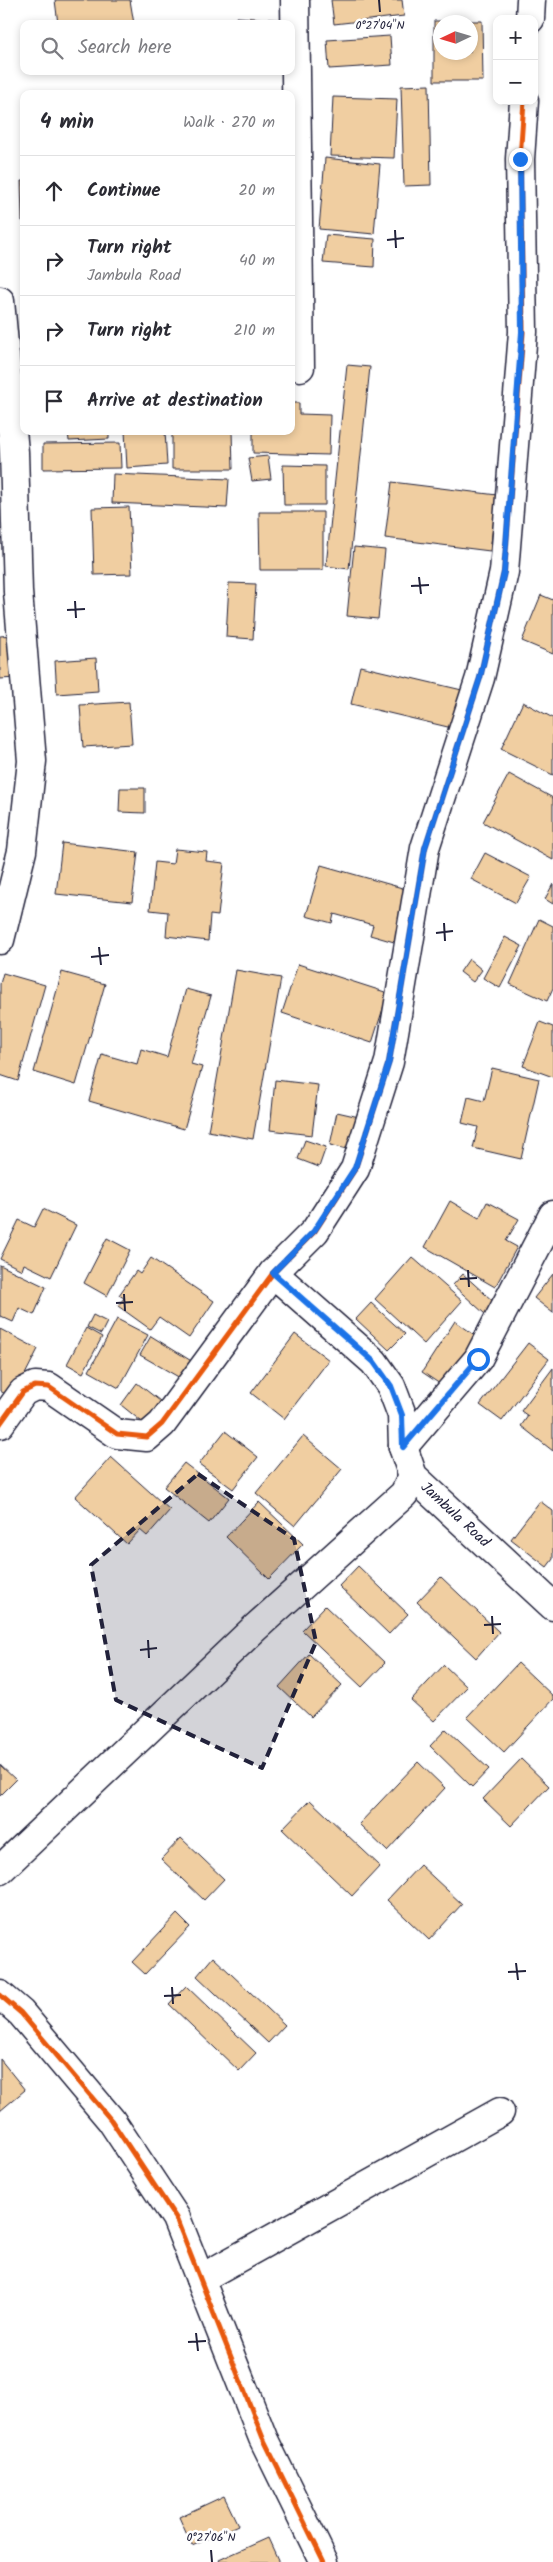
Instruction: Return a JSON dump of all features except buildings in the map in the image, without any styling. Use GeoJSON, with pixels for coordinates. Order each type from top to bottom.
{"type":"FeatureCollection","features":[{"type":"Feature","properties":{"kind":"street"},"geometry":{"type":"LineString","coordinates":[[294,0],[294,20]]}},
{"type":"Feature","properties":{"kind":"street"},"geometry":{"type":"LineString","coordinates":[[530,15],[531,0]]}},
{"type":"Feature","properties":{"kind":"street"},"geometry":{"type":"LineString","coordinates":[[295,61],[300,367]]}},
{"type":"Feature","properties":{"kind":"street"},"geometry":{"type":"LineString","coordinates":[[0,1424],[23,1392],[35,1386],[49,1387],[117,1434],[146,1437],[162,1424],[273,1273],[314,1231],[355,1168],[389,1062],[425,848],[480,678],[504,572],[522,332],[520,159],[524,105]]}},
{"type":"Feature","properties":{"kind":"street"},"geometry":{"type":"LineString","coordinates":[[0,302],[14,452],[18,592],[32,761],[22,851],[0,940]]}},
{"type":"Feature","properties":{"kind":"street"},"geometry":{"type":"LineString","coordinates":[[403,1447],[478,1359],[553,1215]]}},
{"type":"Feature","properties":{"kind":"street","name":"Jambula Road"},"geometry":{"type":"LineString","coordinates":[[273,1273],[374,1362],[391,1386],[402,1415],[403,1447],[413,1476],[553,1606]]}},
{"type":"Feature","properties":{"kind":"street"},"geometry":{"type":"LineString","coordinates":[[0,1870],[254,1628],[404,1494],[413,1476]]}},
{"type":"Feature","properties":{"kind":"street"},"geometry":{"type":"LineString","coordinates":[[0,1995],[21,2013],[111,2120],[176,2218],[263,2438],[324,2562]]}},
{"type":"Feature","properties":{"kind":"street"},"geometry":{"type":"LineString","coordinates":[[200,2279],[500,2112]]}},
{"type":"Feature","properties":{"kind":"highlighted area"},"geometry":{"type":"Polygon","coordinates":[[[198,1474],[294,1539],[316,1642],[262,1768],[116,1700],[91,1565],[198,1474]]]}},
{"type":"Feature","properties":{"kind":"cycle path"},"geometry":{"type":"LineString","coordinates":[[0,1424],[23,1392],[35,1386],[49,1387],[117,1434],[147,1437],[162,1424],[273,1273],[315,1231],[355,1169],[389,1062],[425,848],[480,678],[504,572],[523,332],[520,159],[524,105]]}},
{"type":"Feature","properties":{"kind":"cycle path"},"geometry":{"type":"LineString","coordinates":[[0,1995],[21,2013],[111,2120],[176,2218],[263,2438],[324,2562]]}},
{"type":"Feature","properties":{"kind":"route"},"geometry":{"type":"LineString","coordinates":[[478,1359],[403,1447],[402,1415],[391,1386],[374,1362],[273,1273],[314,1231],[355,1168],[389,1062],[425,848],[480,678],[504,572],[516,433],[522,332],[520,159]]}}]}
